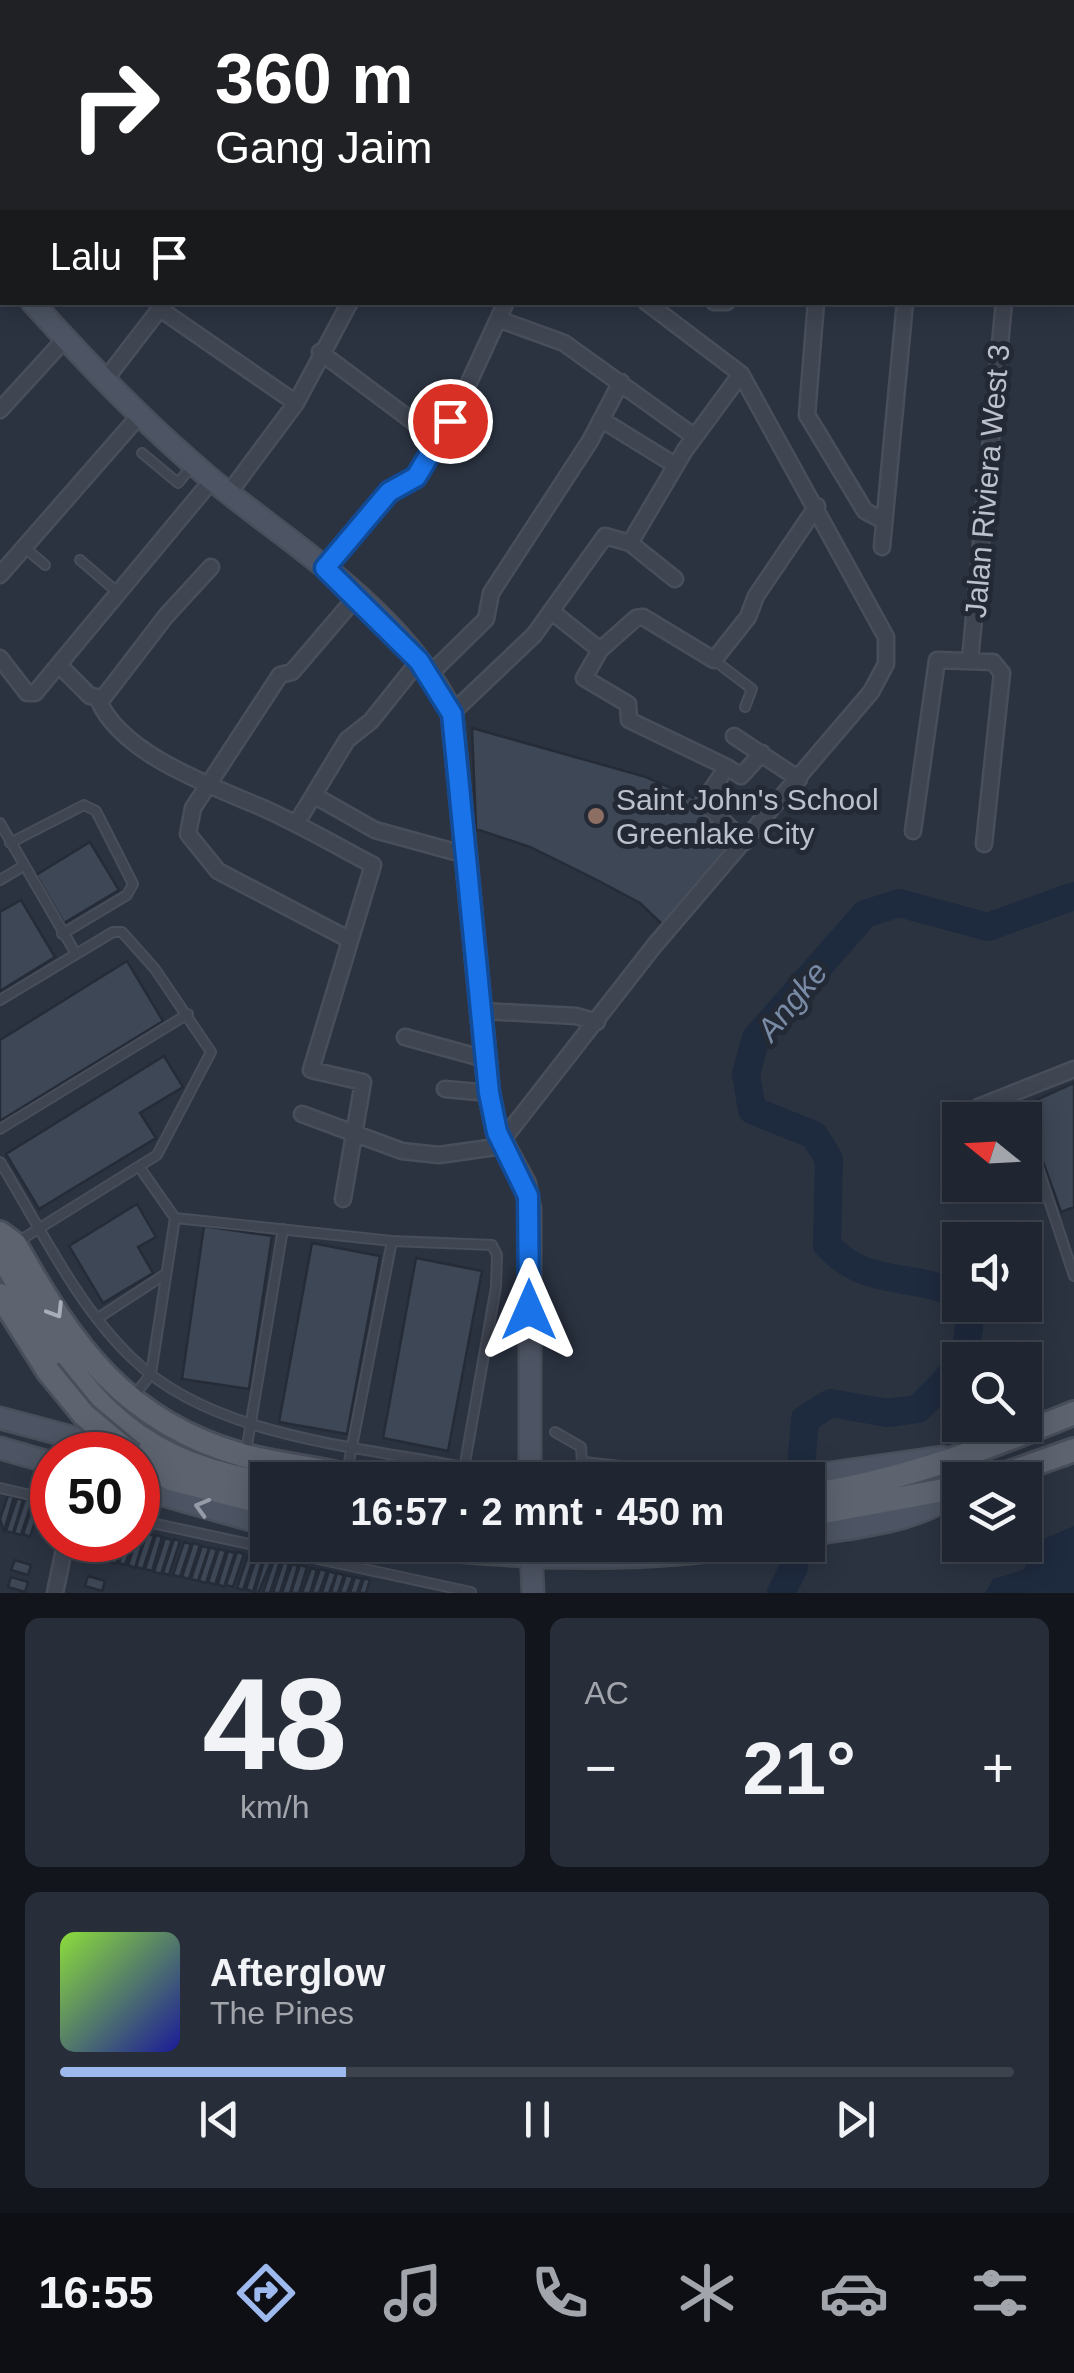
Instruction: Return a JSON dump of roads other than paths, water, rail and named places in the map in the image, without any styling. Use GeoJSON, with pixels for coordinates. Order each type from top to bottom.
{"type":"FeatureCollection","features":[{"type":"Feature","properties":{"kind":"main road"},"geometry":{"type":"LineString","coordinates":[[35,305],[139,416],[356,596],[424,668],[452,714],[489,1093],[505,1149],[525,1184],[530,1209],[530,1462]]}},
{"type":"Feature","properties":{"kind":"main road"},"geometry":{"type":"LineString","coordinates":[[5,1243],[55,1366],[131,1432],[180,1460],[250,1478]]}},
{"type":"Feature","properties":{"kind":"main road"},"geometry":{"type":"LineString","coordinates":[[5,1243],[76,1343],[130,1401],[177,1430],[245,1456],[275,1462]]}},
{"type":"Feature","properties":{"kind":"main road"},"geometry":{"type":"LineString","coordinates":[[0,1294],[55,1366],[84,1415],[105,1432]]}},
{"type":"Feature","properties":{"kind":"main road"},"geometry":{"type":"LineString","coordinates":[[825,1510],[1074,1413]]}},
{"type":"Feature","properties":{"kind":"main road"},"geometry":{"type":"LineString","coordinates":[[0,1418],[250,1487]]}},
{"type":"Feature","properties":{"kind":"main road"},"geometry":{"type":"LineString","coordinates":[[0,1448],[30,1457]]}},
{"type":"Feature","properties":{"kind":"main road"},"geometry":{"type":"LineString","coordinates":[[1040,1462],[1074,1450]]}},
{"type":"Feature","properties":{"kind":"main road"},"geometry":{"type":"LineString","coordinates":[[160,1472],[171,1479],[250,1499]]}},
{"type":"Feature","properties":{"kind":"main road"},"geometry":{"type":"LineString","coordinates":[[825,1489],[864,1497]]}},
{"type":"Feature","properties":{"kind":"main road"},"geometry":{"type":"LineString","coordinates":[[825,1496],[864,1497],[942,1490]]}},
{"type":"Feature","properties":{"kind":"main road"},"geometry":{"type":"LineString","coordinates":[[160,1494],[250,1520]]}},
{"type":"Feature","properties":{"kind":"main road"},"geometry":{"type":"LineString","coordinates":[[825,1524],[864,1497]]}},
{"type":"Feature","properties":{"kind":"main road"},"geometry":{"type":"LineString","coordinates":[[532,1562],[533,1593]]}},
{"type":"Feature","properties":{"kind":"street"},"geometry":{"type":"LineString","coordinates":[[0,658],[31,695],[116,591],[296,402],[348,305]]}},
{"type":"Feature","properties":{"kind":"street"},"geometry":{"type":"LineString","coordinates":[[325,568],[389,492],[416,477],[501,320],[505,305]]}},
{"type":"Feature","properties":{"kind":"street"},"geometry":{"type":"LineString","coordinates":[[302,1114],[402,1151],[439,1155],[505,1149],[654,946],[800,778],[880,678],[888,650],[886,637],[742,374],[650,305]]}},
{"type":"Feature","properties":{"kind":"street"},"geometry":{"type":"LineString","coordinates":[[816,305],[806,408],[810,422],[864,511],[884,521]]}},
{"type":"Feature","properties":{"kind":"street"},"geometry":{"type":"LineString","coordinates":[[882,546],[905,305]]}},
{"type":"Feature","properties":{"kind":"street","name":"Jalan Riviera West 3"},"geometry":{"type":"LineString","coordinates":[[970,660],[1004,305]]}},
{"type":"Feature","properties":{"kind":"street"},"geometry":{"type":"LineString","coordinates":[[105,380],[163,306],[296,402]]}},
{"type":"Feature","properties":{"kind":"street"},"geometry":{"type":"LineString","coordinates":[[501,320],[564,343],[694,437]]}},
{"type":"Feature","properties":{"kind":"street"},"geometry":{"type":"LineString","coordinates":[[0,410],[65,339]]}},
{"type":"Feature","properties":{"kind":"street"},"geometry":{"type":"LineString","coordinates":[[320,352],[438,441]]}},
{"type":"Feature","properties":{"kind":"street"},"geometry":{"type":"LineString","coordinates":[[630,544],[694,437],[742,374]]}},
{"type":"Feature","properties":{"kind":"street"},"geometry":{"type":"LineString","coordinates":[[296,824],[346,740],[424,668],[486,619],[486,603],[497,583],[602,420],[621,382]]}},
{"type":"Feature","properties":{"kind":"street"},"geometry":{"type":"LineString","coordinates":[[0,575],[139,416]]}},
{"type":"Feature","properties":{"kind":"street"},"geometry":{"type":"LineString","coordinates":[[602,420],[675,466]]}},
{"type":"Feature","properties":{"kind":"street"},"geometry":{"type":"LineString","coordinates":[[762,753],[741,776],[629,720],[628,704],[586,682],[584,674],[600,650],[636,618],[643,617],[714,660],[748,617],[756,596],[817,506]]}},
{"type":"Feature","properties":{"kind":"street"},"geometry":{"type":"LineString","coordinates":[[452,714],[534,634],[604,536],[630,544],[674,578]]}},
{"type":"Feature","properties":{"kind":"street"},"geometry":{"type":"LineString","coordinates":[[98,699],[110,692],[166,616],[211,567]]}},
{"type":"Feature","properties":{"kind":"street"},"geometry":{"type":"LineString","coordinates":[[350,940],[218,871],[188,834],[193,808],[280,675],[292,672],[356,596]]}},
{"type":"Feature","properties":{"kind":"street"},"geometry":{"type":"LineString","coordinates":[[551,612],[600,650]]}},
{"type":"Feature","properties":{"kind":"street"},"geometry":{"type":"LineString","coordinates":[[913,831],[934,666],[941,658],[993,662],[1002,673],[984,844]]}},
{"type":"Feature","properties":{"kind":"street"},"geometry":{"type":"LineString","coordinates":[[59,665],[98,699],[106,716],[157,757],[206,786],[296,824],[373,866],[311,1070],[363,1082],[343,1199]]}},
{"type":"Feature","properties":{"kind":"street"},"geometry":{"type":"LineString","coordinates":[[734,736],[800,778]]}},
{"type":"Feature","properties":{"kind":"street"},"geometry":{"type":"LineString","coordinates":[[727,768],[703,802],[744,842]]}},
{"type":"Feature","properties":{"kind":"street"},"geometry":{"type":"LineString","coordinates":[[315,796],[374,830],[466,856]]}},
{"type":"Feature","properties":{"kind":"street"},"geometry":{"type":"LineString","coordinates":[[483,1011],[576,1016],[597,1022]]}},
{"type":"Feature","properties":{"kind":"street"},"geometry":{"type":"LineString","coordinates":[[405,1037],[486,1059]]}},
{"type":"Feature","properties":{"kind":"street"},"geometry":{"type":"LineString","coordinates":[[990,1102],[1074,1068]]}},
{"type":"Feature","properties":{"kind":"street"},"geometry":{"type":"LineString","coordinates":[[446,1089],[489,1093]]}},
{"type":"Feature","properties":{"kind":"street"},"geometry":{"type":"LineString","coordinates":[[55,1593],[61,1562]]}},
{"type":"Feature","properties":{"kind":"lane"},"geometry":{"type":"LineString","coordinates":[[142,452],[186,490]]}},
{"type":"Feature","properties":{"kind":"lane"},"geometry":{"type":"LineString","coordinates":[[178,483],[194,464]]}},
{"type":"Feature","properties":{"kind":"lane"},"geometry":{"type":"LineString","coordinates":[[24,547],[45,565]]}},
{"type":"Feature","properties":{"kind":"lane"},"geometry":{"type":"LineString","coordinates":[[80,560],[116,591]]}},
{"type":"Feature","properties":{"kind":"lane"},"geometry":{"type":"LineString","coordinates":[[714,660],[752,689],[745,707]]}},
{"type":"Feature","properties":{"kind":"lane"},"geometry":{"type":"LineString","coordinates":[[10,842],[84,805],[96,811],[132,878],[132,890],[62,934]]}},
{"type":"Feature","properties":{"kind":"lane"},"geometry":{"type":"LineString","coordinates":[[0,823],[22,867],[76,954]]}},
{"type":"Feature","properties":{"kind":"lane"},"geometry":{"type":"LineString","coordinates":[[0,880],[22,867]]}},
{"type":"Feature","properties":{"kind":"lane"},"geometry":{"type":"LineString","coordinates":[[0,1000],[113,932],[122,932],[188,1014],[212,1052],[156,1155],[40,1227],[5,1243]]}},
{"type":"Feature","properties":{"kind":"lane"},"geometry":{"type":"LineString","coordinates":[[0,1129],[188,1014]]}},
{"type":"Feature","properties":{"kind":"lane"},"geometry":{"type":"LineString","coordinates":[[0,1162],[98,1318],[151,1374],[194,1404],[251,1423],[437,1462]]}},
{"type":"Feature","properties":{"kind":"lane"},"geometry":{"type":"LineString","coordinates":[[130,1401],[151,1374],[175,1218],[140,1168]]}},
{"type":"Feature","properties":{"kind":"lane"},"geometry":{"type":"LineString","coordinates":[[1042,1179],[1074,1276]]}},
{"type":"Feature","properties":{"kind":"lane"},"geometry":{"type":"LineString","coordinates":[[175,1218],[392,1241],[492,1246],[497,1255],[496,1288],[465,1462]]}},
{"type":"Feature","properties":{"kind":"lane"},"geometry":{"type":"LineString","coordinates":[[245,1456],[283,1229]]}},
{"type":"Feature","properties":{"kind":"lane"},"geometry":{"type":"LineString","coordinates":[[353,1462],[352,1446],[392,1241]]}},
{"type":"Feature","properties":{"kind":"lane"},"geometry":{"type":"LineString","coordinates":[[98,1318],[164,1275]]}},
{"type":"Feature","properties":{"kind":"lane"},"geometry":{"type":"LineString","coordinates":[[555,1432],[581,1448],[584,1462]]}},
{"type":"Feature","properties":{"kind":"lane"},"geometry":{"type":"LineString","coordinates":[[0,1488],[30,1495]]}},
{"type":"Feature","properties":{"kind":"lane"},"geometry":{"type":"LineString","coordinates":[[160,1525],[471,1592]]}},
{"type":"Feature","properties":{"kind":"water"},"geometry":{"type":"Polygon","coordinates":[[[1074,1526],[1074,1593],[985,1593],[993,1579],[1023,1570],[1027,1562],[1042,1562],[1042,1540],[1074,1526]]]}},
{"type":"Feature","properties":{"kind":"waterway","name":"Angke"},"geometry":{"type":"LineString","coordinates":[[942,1288],[857,1268],[827,1245],[829,1159],[814,1135],[752,1110],[746,1074],[756,1038],[865,914],[899,903],[988,927],[1074,896]]}},
{"type":"Feature","properties":{"kind":"waterway","name":"Angke"},"geometry":{"type":"LineString","coordinates":[[801,1462],[805,1419],[831,1403],[887,1413],[918,1409],[959,1363],[969,1322]]}},
{"type":"Feature","properties":{"kind":"waterway","name":"Angke"},"geometry":{"type":"LineString","coordinates":[[781,1593],[794,1562]]}},
{"type":"Feature","properties":{"kind":"place","name":"Saint John's School Greenlake City"},"geometry":{"type":"Point","coordinates":[596,816]}}]}
